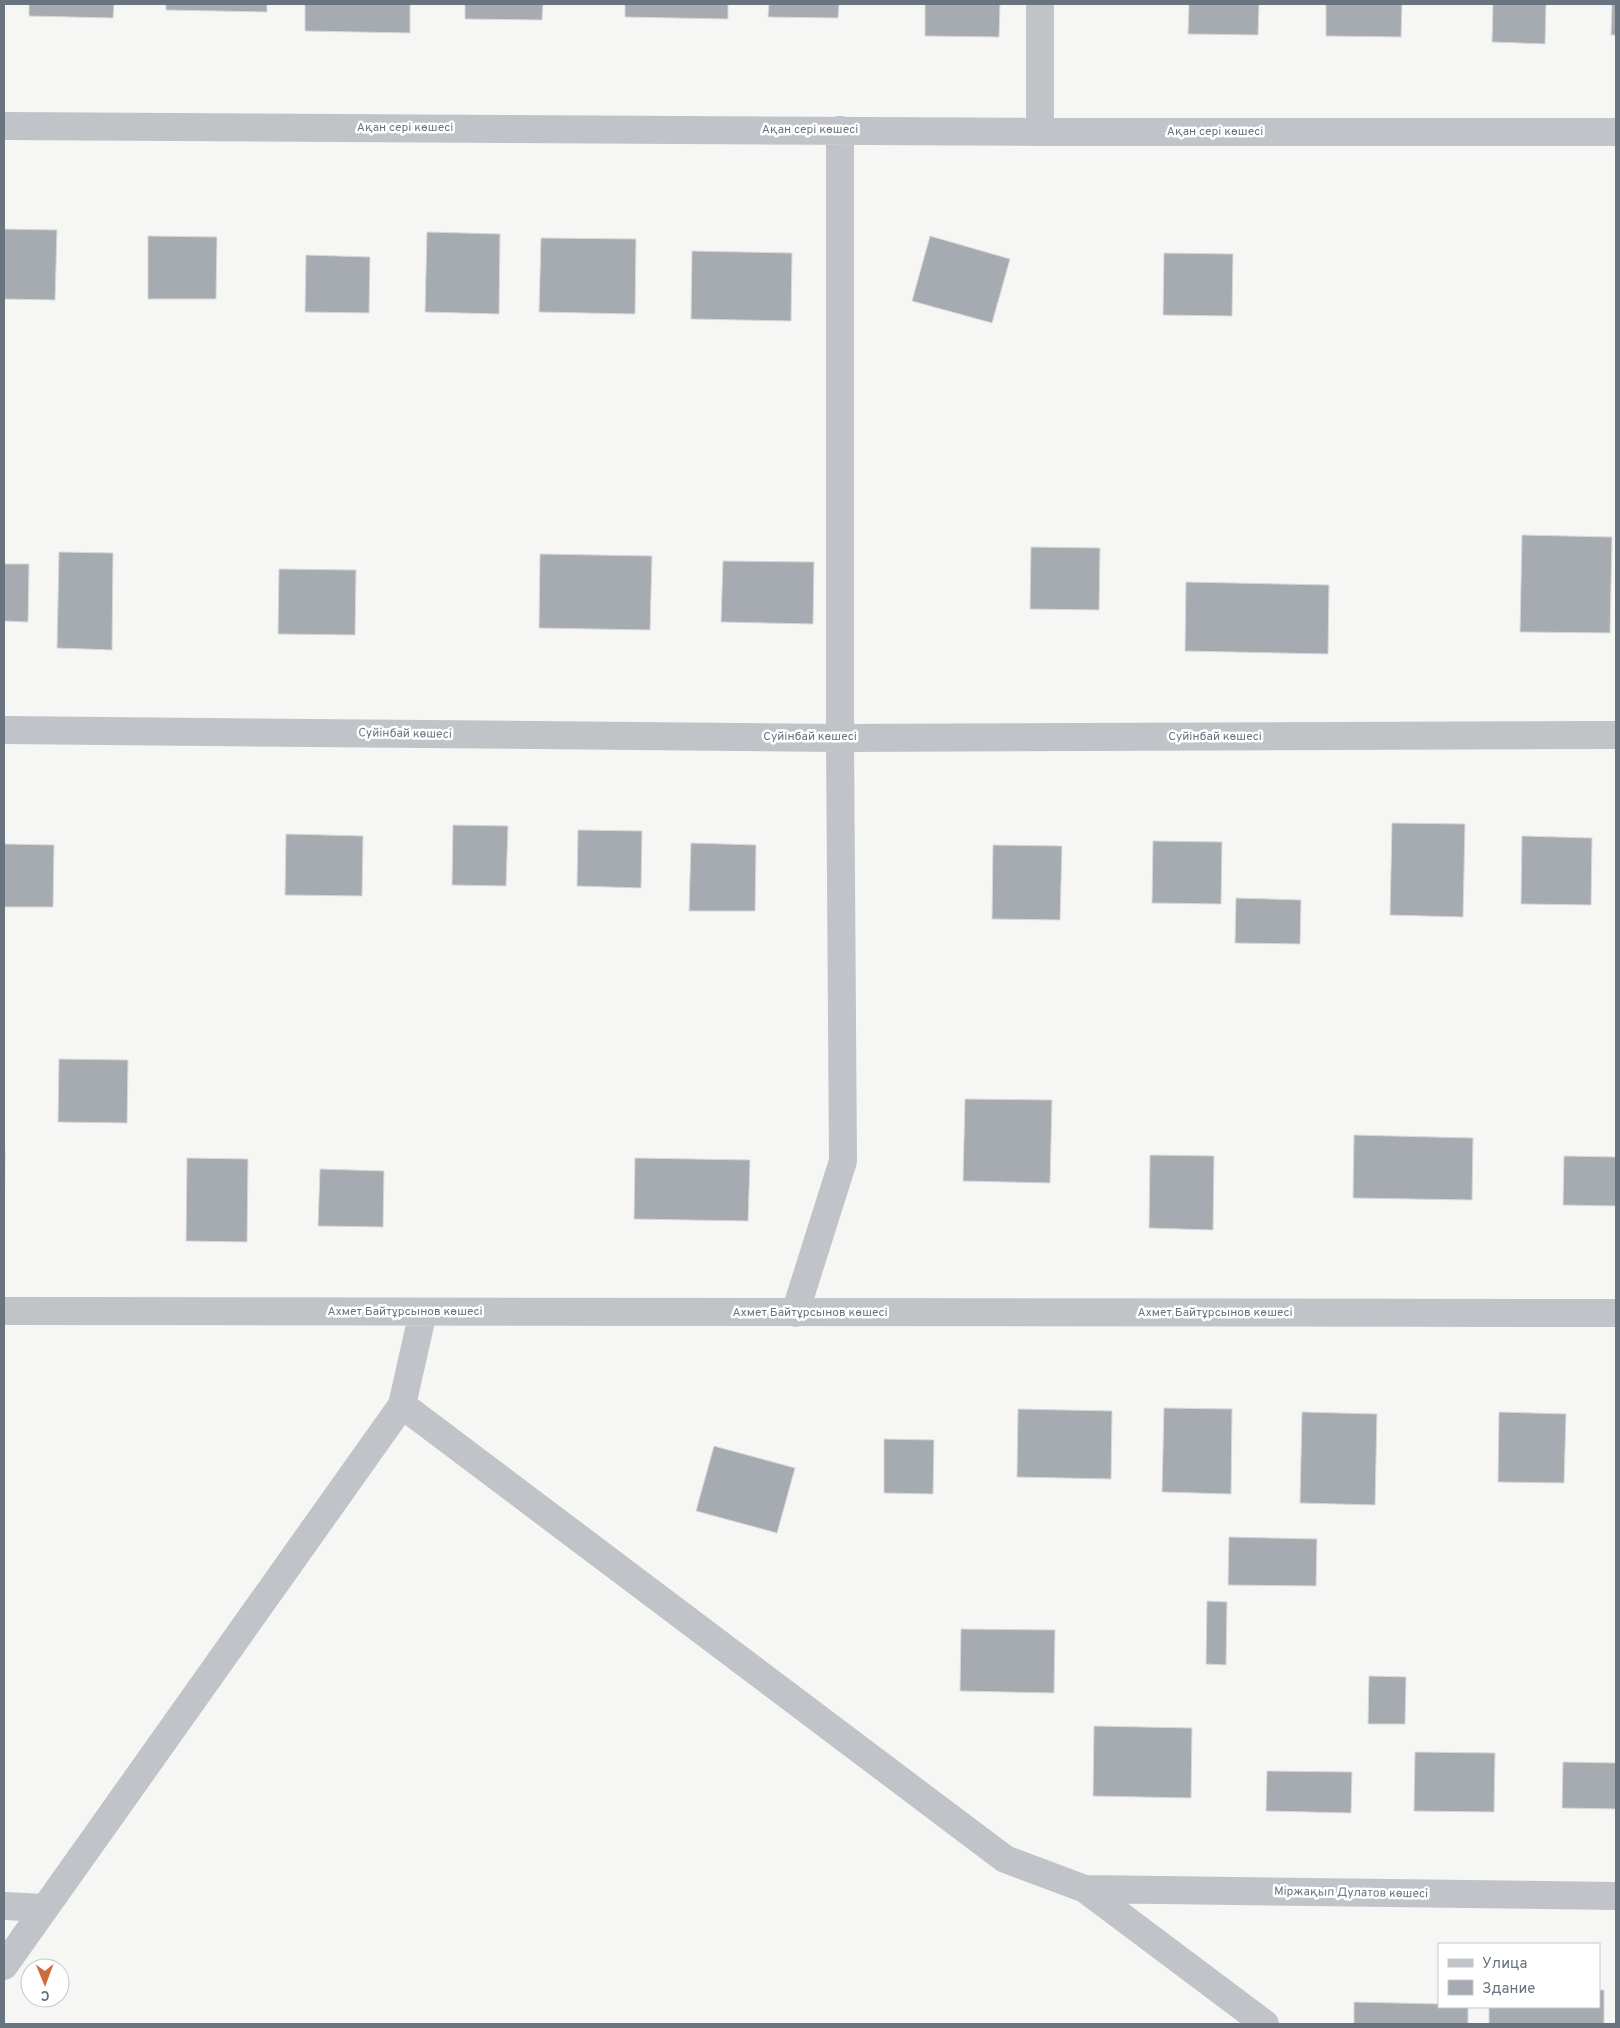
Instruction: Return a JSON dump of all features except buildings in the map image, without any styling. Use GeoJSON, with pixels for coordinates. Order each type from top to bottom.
{"type":"FeatureCollection","features":[{"type":"Feature","properties":{"kind":"street"},"geometry":{"type":"LineString","coordinates":[[1040,4],[1040,132]]}},
{"type":"Feature","properties":{"kind":"street","name":"Ақан сері көшесі"},"geometry":{"type":"LineString","coordinates":[[4,126],[1040,132],[1616,132]]}},
{"type":"Feature","properties":{"kind":"street"},"geometry":{"type":"LineString","coordinates":[[795,1313],[843,1161],[840,738],[840,130]]}},
{"type":"Feature","properties":{"kind":"street","name":"Суйінбай көшесі"},"geometry":{"type":"LineString","coordinates":[[4,730],[840,738],[1616,735]]}},
{"type":"Feature","properties":{"kind":"street","name":"Ахмет Байтұрсынов көшесі"},"geometry":{"type":"LineString","coordinates":[[4,1311],[1616,1313]]}},
{"type":"Feature","properties":{"kind":"street"},"geometry":{"type":"LineString","coordinates":[[4,1966],[402,1405],[423,1312]]}},
{"type":"Feature","properties":{"kind":"street"},"geometry":{"type":"LineString","coordinates":[[402,1405],[1005,1859],[1086,1889],[1265,2024]]}},
{"type":"Feature","properties":{"kind":"street","name":"Міржақып Дулатов көшесі"},"geometry":{"type":"LineString","coordinates":[[1086,1889],[1616,1896]]}},
{"type":"Feature","properties":{"kind":"street"},"geometry":{"type":"LineString","coordinates":[[4,1906],[45,1908]]}}]}
